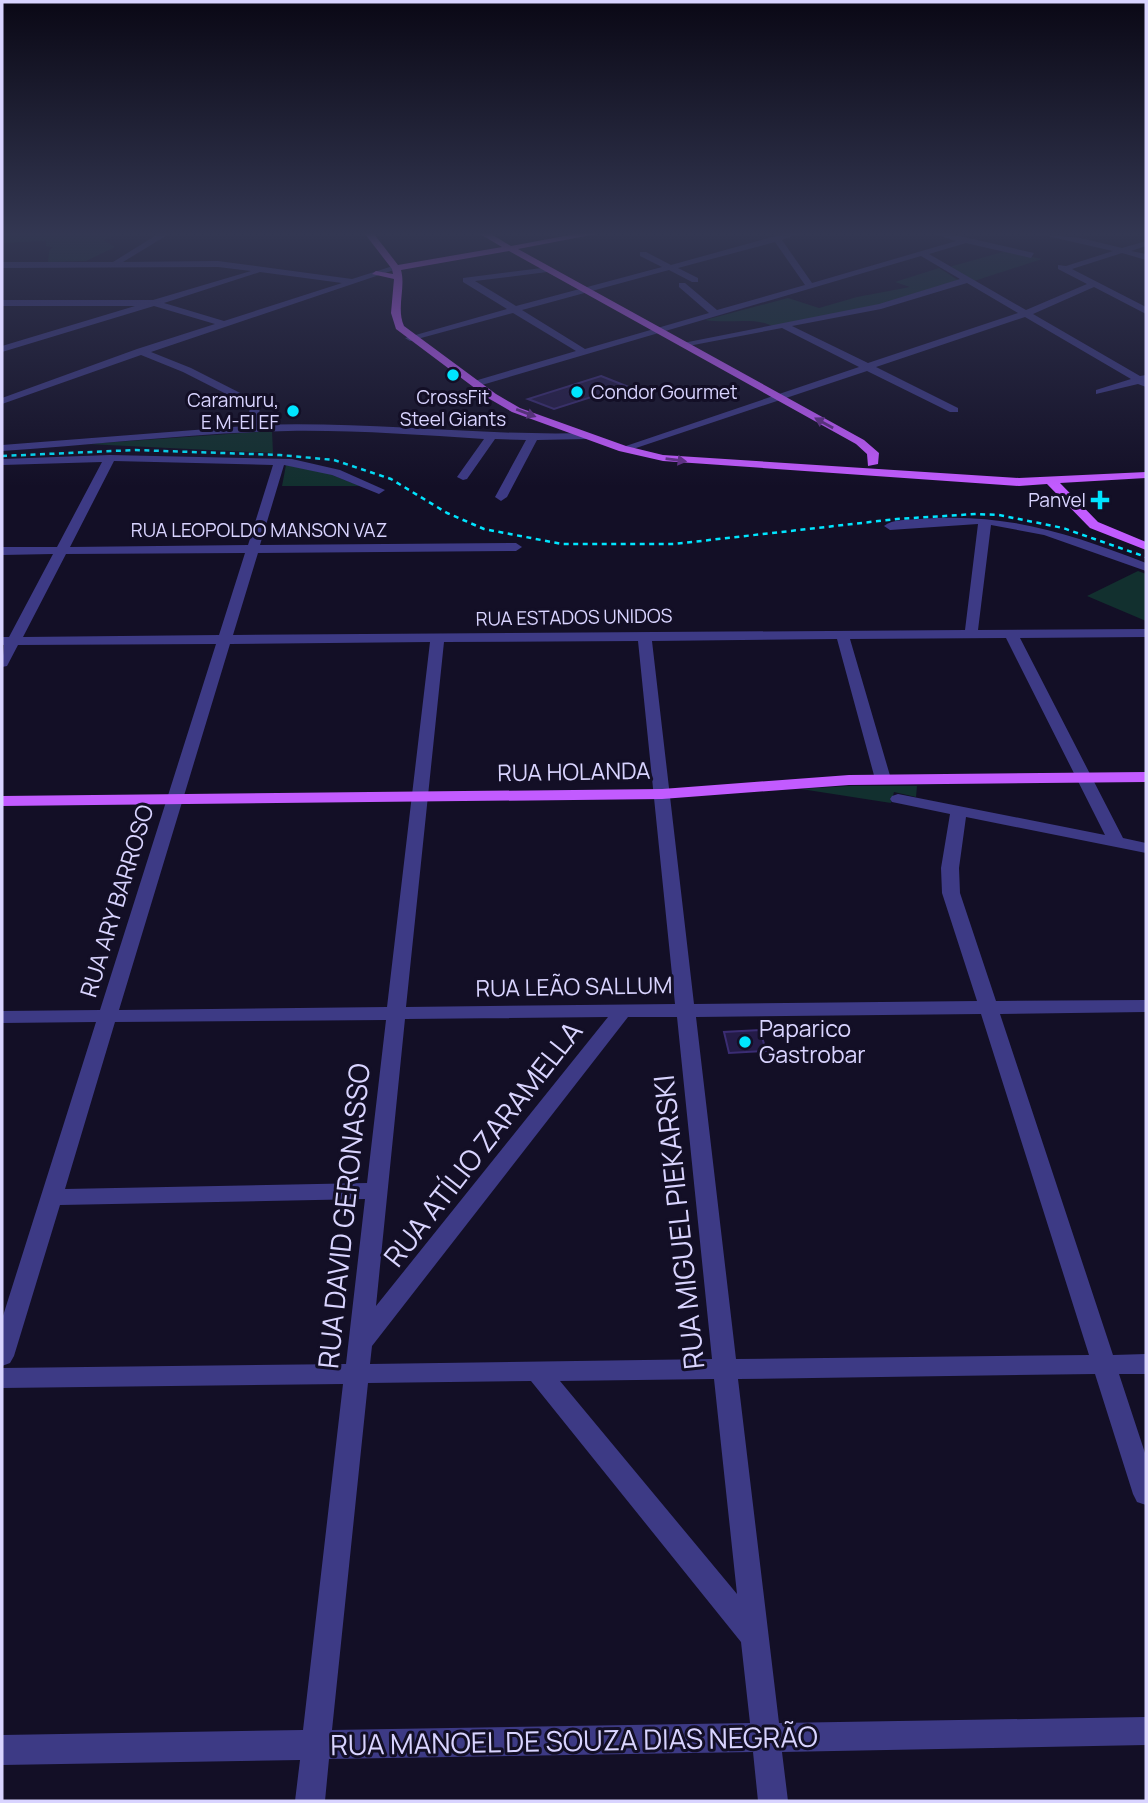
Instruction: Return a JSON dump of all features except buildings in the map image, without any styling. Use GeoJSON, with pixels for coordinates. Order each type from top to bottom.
{"type":"FeatureCollection","features":[{"type":"Feature","properties":{"kind":"main road"},"geometry":{"type":"LineString","coordinates":[[396,318],[410,338],[516,410],[623,449],[680,460],[1019,482],[1146,475]]}},
{"type":"Feature","properties":{"kind":"main road"},"geometry":{"type":"LineString","coordinates":[[636,318],[866,446],[873,453],[872,464]]}},
{"type":"Feature","properties":{"kind":"main road"},"geometry":{"type":"LineString","coordinates":[[847,471],[862,469],[872,464],[889,471],[1050,480],[1087,520],[1102,529],[1146,546]]}},
{"type":"Feature","properties":{"kind":"main road","name":"RUA HOLANDA"},"geometry":{"type":"LineString","coordinates":[[2,801],[662,794],[826,780],[1146,777]]}},
{"type":"Feature","properties":{"kind":"street"},"geometry":{"type":"LineString","coordinates":[[2,349],[102,318]]}},
{"type":"Feature","properties":{"kind":"street"},"geometry":{"type":"LineString","coordinates":[[203,318],[223,324]]}},
{"type":"Feature","properties":{"kind":"street"},"geometry":{"type":"LineString","coordinates":[[2,401],[241,318]]}},
{"type":"Feature","properties":{"kind":"street"},"geometry":{"type":"LineString","coordinates":[[410,338],[484,318]]}},
{"type":"Feature","properties":{"kind":"street"},"geometry":{"type":"LineString","coordinates":[[528,318],[584,352]]}},
{"type":"Feature","properties":{"kind":"street"},"geometry":{"type":"LineString","coordinates":[[475,384],[697,318]]}},
{"type":"Feature","properties":{"kind":"street"},"geometry":{"type":"LineString","coordinates":[[683,344],[818,318]]}},
{"type":"Feature","properties":{"kind":"street"},"geometry":{"type":"LineString","coordinates":[[623,449],[1013,318]]}},
{"type":"Feature","properties":{"kind":"street"},"geometry":{"type":"LineString","coordinates":[[1032,318],[1144,381]]}},
{"type":"Feature","properties":{"kind":"street"},"geometry":{"type":"LineString","coordinates":[[783,325],[954,410]]}},
{"type":"Feature","properties":{"kind":"street"},"geometry":{"type":"LineString","coordinates":[[140,351],[187,370],[250,402],[255,408],[251,428]]}},
{"type":"Feature","properties":{"kind":"street"},"geometry":{"type":"LineString","coordinates":[[1100,392],[1144,381]]}},
{"type":"Feature","properties":{"kind":"street"},"geometry":{"type":"LineString","coordinates":[[2,448],[251,428],[366,428],[533,437],[586,436]]}},
{"type":"Feature","properties":{"kind":"street"},"geometry":{"type":"LineString","coordinates":[[463,477],[493,434]]}},
{"type":"Feature","properties":{"kind":"street"},"geometry":{"type":"LineString","coordinates":[[502,496],[533,437]]}},
{"type":"Feature","properties":{"kind":"street"},"geometry":{"type":"LineString","coordinates":[[2,663],[8,641],[110,458]]}},
{"type":"Feature","properties":{"kind":"street"},"geometry":{"type":"LineString","coordinates":[[2,462],[110,458],[280,461],[307,464],[336,472],[379,490]]}},
{"type":"Feature","properties":{"kind":"street","name":"RUA ARY BARROSO"},"geometry":{"type":"LineString","coordinates":[[2,1356],[280,461]]}},
{"type":"Feature","properties":{"kind":"street"},"geometry":{"type":"LineString","coordinates":[[971,634],[985,521]]}},
{"type":"Feature","properties":{"kind":"street"},"geometry":{"type":"LineString","coordinates":[[890,526],[985,521],[1018,526],[1060,536],[1146,567]]}},
{"type":"Feature","properties":{"kind":"street","name":"RUA LEOPOLDO MANSON VAZ"},"geometry":{"type":"LineString","coordinates":[[2,551],[516,547]]}},
{"type":"Feature","properties":{"kind":"street","name":"RUA ESTADOS UNIDOS"},"geometry":{"type":"LineString","coordinates":[[8,641],[1146,633]]}},
{"type":"Feature","properties":{"kind":"street"},"geometry":{"type":"LineString","coordinates":[[842,634],[883,779]]}},
{"type":"Feature","properties":{"kind":"street"},"geometry":{"type":"LineString","coordinates":[[1011,634],[1117,843]]}},
{"type":"Feature","properties":{"kind":"street","name":"RUA MIGUEL PIEKARSKI"},"geometry":{"type":"LineString","coordinates":[[644,635],[773,1801]]}},
{"type":"Feature","properties":{"kind":"street","name":"RUA DAVID GERONASSO"},"geometry":{"type":"LineString","coordinates":[[310,1801],[437,638]]}},
{"type":"Feature","properties":{"kind":"street"},"geometry":{"type":"LineString","coordinates":[[898,799],[1146,848]]}},
{"type":"Feature","properties":{"kind":"street"},"geometry":{"type":"LineString","coordinates":[[958,811],[950,868],[951,893],[1146,1494]]}},
{"type":"Feature","properties":{"kind":"street","name":"RUA LEÃO SALLUM"},"geometry":{"type":"LineString","coordinates":[[2,1017],[1146,1006]]}},
{"type":"Feature","properties":{"kind":"street","name":"RUA ATÍLIO ZARAMELLA"},"geometry":{"type":"LineString","coordinates":[[360,1344],[623,1011]]}},
{"type":"Feature","properties":{"kind":"street"},"geometry":{"type":"LineString","coordinates":[[51,1196],[377,1191]]}},
{"type":"Feature","properties":{"kind":"street"},"geometry":{"type":"LineString","coordinates":[[2,1378],[1146,1364]]}},
{"type":"Feature","properties":{"kind":"street"},"geometry":{"type":"LineString","coordinates":[[537,1371],[755,1637]]}},
{"type":"Feature","properties":{"kind":"street","name":"RUA MANOEL DE SOUZA DIAS NEGRÃO"},"geometry":{"type":"LineString","coordinates":[[2,1750],[1146,1731]]}},
{"type":"Feature","properties":{"kind":"green space"},"geometry":{"type":"Polygon","coordinates":[[[812,318],[772,326],[757,322],[705,320],[812,318]]]}},
{"type":"Feature","properties":{"kind":"green space"},"geometry":{"type":"Polygon","coordinates":[[[272,431],[273,453],[87,444],[272,431]]]}},
{"type":"Feature","properties":{"kind":"green space"},"geometry":{"type":"Polygon","coordinates":[[[286,465],[327,473],[360,486],[282,486],[286,465]]]}},
{"type":"Feature","properties":{"kind":"green space"},"geometry":{"type":"Polygon","coordinates":[[[1138,571],[1146,574],[1146,621],[1087,596],[1138,571]]]}},
{"type":"Feature","properties":{"kind":"green space"},"geometry":{"type":"Polygon","coordinates":[[[917,786],[916,797],[894,792],[891,803],[801,789],[917,786]]]}},
{"type":"Feature","properties":{"kind":"railway"},"geometry":{"type":"LineString","coordinates":[[2,456],[135,450],[280,455],[334,460],[391,479],[447,513],[484,529],[562,544],[674,544],[897,519],[976,514],[999,515],[1063,528],[1146,557]]}},
{"type":"Feature","properties":{"kind":"place","name":"CrossFit Steel Giants"},"geometry":{"type":"Point","coordinates":[453,375]}},
{"type":"Feature","properties":{"kind":"place","name":"Condor Gourmet"},"geometry":{"type":"Point","coordinates":[577,392]}},
{"type":"Feature","properties":{"kind":"place","name":"Caramuru, E M-EI EF"},"geometry":{"type":"Point","coordinates":[293,411]}},
{"type":"Feature","properties":{"kind":"place","name":"Panvel"},"geometry":{"type":"Point","coordinates":[1100,500]}},
{"type":"Feature","properties":{"kind":"place","name":"Paparico Gastrobar"},"geometry":{"type":"Point","coordinates":[745,1042]}}]}
